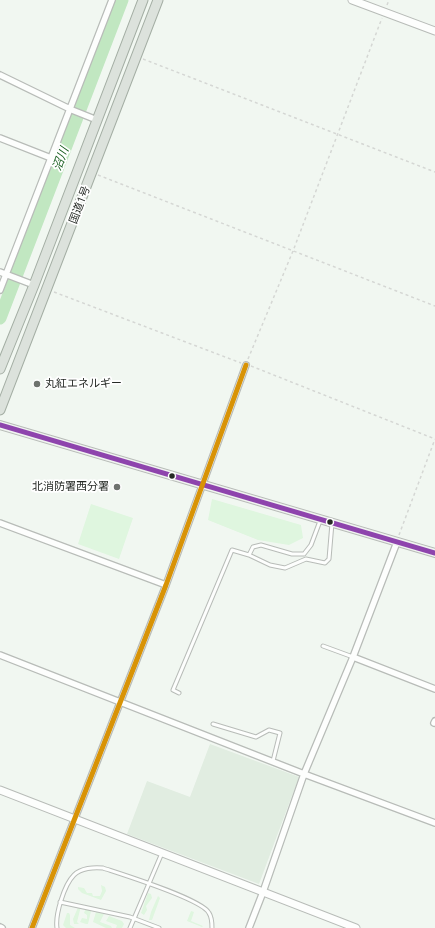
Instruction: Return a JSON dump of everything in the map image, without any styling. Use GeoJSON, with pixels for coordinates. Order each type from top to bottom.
{"type":"FeatureCollection","features":[{"type":"Feature","properties":{"kind":"highway","name":"国道1号"},"geometry":{"type":"LineString","coordinates":[[0,369],[34,285],[143,0]]}},
{"type":"Feature","properties":{"kind":"highway","name":"国道1号"},"geometry":{"type":"LineString","coordinates":[[0,410],[158,0]]}},
{"type":"Feature","properties":{"kind":"main road"},"geometry":{"type":"LineString","coordinates":[[0,425],[435,554]]}},
{"type":"Feature","properties":{"kind":"street"},"geometry":{"type":"LineString","coordinates":[[0,290],[8,275],[112,0]]}},
{"type":"Feature","properties":{"kind":"street"},"geometry":{"type":"LineString","coordinates":[[352,0],[435,31]]}},
{"type":"Feature","properties":{"kind":"street"},"geometry":{"type":"LineString","coordinates":[[0,75],[71,110],[97,120]]}},
{"type":"Feature","properties":{"kind":"street"},"geometry":{"type":"LineString","coordinates":[[0,138],[51,158]]}},
{"type":"Feature","properties":{"kind":"street"},"geometry":{"type":"LineString","coordinates":[[0,272],[34,285]]}},
{"type":"Feature","properties":{"kind":"street"},"geometry":{"type":"LineString","coordinates":[[32,928],[166,585],[246,365]]}},
{"type":"Feature","properties":{"kind":"street"},"geometry":{"type":"LineString","coordinates":[[0,523],[166,585]]}},
{"type":"Feature","properties":{"kind":"street"},"geometry":{"type":"LineString","coordinates":[[249,928],[304,774],[353,658],[397,542]]}},
{"type":"Feature","properties":{"kind":"street"},"geometry":{"type":"LineString","coordinates":[[0,655],[304,774],[435,823]]}},
{"type":"Feature","properties":{"kind":"street"},"geometry":{"type":"LineString","coordinates":[[353,658],[435,689]]}},
{"type":"Feature","properties":{"kind":"street"},"geometry":{"type":"LineString","coordinates":[[0,790],[356,928]]}},
{"type":"Feature","properties":{"kind":"lane"},"geometry":{"type":"LineString","coordinates":[[249,555],[253,547],[261,545],[292,554],[304,554],[311,545],[321,520]]}},
{"type":"Feature","properties":{"kind":"lane"},"geometry":{"type":"LineString","coordinates":[[179,693],[174,690],[232,550],[249,555],[270,565],[285,568],[306,559],[325,563],[329,559],[332,523]]}},
{"type":"Feature","properties":{"kind":"lane"},"geometry":{"type":"LineString","coordinates":[[323,646],[353,658]]}},
{"type":"Feature","properties":{"kind":"lane"},"geometry":{"type":"LineString","coordinates":[[213,724],[256,737],[269,730],[280,733],[273,761]]}},
{"type":"Feature","properties":{"kind":"lane"},"geometry":{"type":"LineString","coordinates":[[130,928],[162,853]]}},
{"type":"Feature","properties":{"kind":"lane"},"geometry":{"type":"LineString","coordinates":[[56,928],[60,902],[74,876],[93,867],[103,868],[173,891],[202,906],[209,912],[212,928]]}},
{"type":"Feature","properties":{"kind":"lane"},"geometry":{"type":"LineString","coordinates":[[60,902],[134,919],[159,928]]}},
{"type":"Feature","properties":{"kind":"path"},"geometry":{"type":"LineString","coordinates":[[246,365],[293,251],[384,12]]}},
{"type":"Feature","properties":{"kind":"path"},"geometry":{"type":"LineString","coordinates":[[136,56],[435,172]]}},
{"type":"Feature","properties":{"kind":"path"},"geometry":{"type":"LineString","coordinates":[[92,173],[435,306]]}},
{"type":"Feature","properties":{"kind":"path"},"geometry":{"type":"LineString","coordinates":[[47,290],[246,365],[435,439],[397,542]]}},
{"type":"Feature","properties":{"kind":"shaded area"},"geometry":{"type":"Polygon","coordinates":[[[210,744],[299,777],[259,884],[127,834],[147,781],[190,797],[210,744]]]}},
{"type":"Feature","properties":{"kind":"green space"},"geometry":{"type":"Polygon","coordinates":[[[212,499],[301,525],[303,538],[289,545],[258,540],[208,520],[212,499]]]}},
{"type":"Feature","properties":{"kind":"green space"},"geometry":{"type":"Polygon","coordinates":[[[91,504],[133,518],[119,559],[78,544],[91,504]]]}},
{"type":"Feature","properties":{"kind":"green space"},"geometry":{"type":"Polygon","coordinates":[[[101,885],[105,887],[106,891],[101,900],[82,893],[78,889],[78,887],[84,888],[87,893],[92,893],[93,896],[100,896],[102,891],[101,885]]]}},
{"type":"Feature","properties":{"kind":"green space"},"geometry":{"type":"Polygon","coordinates":[[[148,893],[151,894],[152,898],[146,906],[147,910],[144,915],[141,913],[148,893]]]}},
{"type":"Feature","properties":{"kind":"green space"},"geometry":{"type":"Polygon","coordinates":[[[158,896],[160,898],[152,920],[149,920],[151,912],[158,896]]]}},
{"type":"Feature","properties":{"kind":"green space"},"geometry":{"type":"Polygon","coordinates":[[[79,905],[81,906],[77,922],[79,924],[74,924],[73,919],[79,905]]]}},
{"type":"Feature","properties":{"kind":"green space"},"geometry":{"type":"Polygon","coordinates":[[[86,908],[91,909],[88,924],[80,922],[82,918],[87,919],[87,915],[84,913],[86,908]]]}},
{"type":"Feature","properties":{"kind":"green space"},"geometry":{"type":"Polygon","coordinates":[[[191,911],[194,912],[191,921],[203,926],[202,927],[187,921],[191,911]]]}},
{"type":"Feature","properties":{"kind":"green space"},"geometry":{"type":"Polygon","coordinates":[[[96,912],[104,914],[100,922],[111,926],[112,928],[106,928],[93,922],[96,912]]]}},
{"type":"Feature","properties":{"kind":"green space"},"geometry":{"type":"Polygon","coordinates":[[[67,913],[70,915],[70,925],[75,928],[66,928],[63,925],[67,913]]]}},
{"type":"Feature","properties":{"kind":"green space"},"geometry":{"type":"Polygon","coordinates":[[[109,916],[122,921],[124,924],[122,928],[116,928],[117,925],[106,921],[109,916]]]}},
{"type":"Feature","properties":{"kind":"waterway","name":"沼川"},"geometry":{"type":"LineString","coordinates":[[0,318],[122,0]]}},
{"type":"Feature","properties":{"kind":"transit line"},"geometry":{"type":"LineString","coordinates":[[32,928],[166,585],[246,365]]}},
{"type":"Feature","properties":{"kind":"transit line"},"geometry":{"type":"LineString","coordinates":[[0,425],[435,553]]}},
{"type":"Feature","properties":{"kind":"place","name":"丸紅エネルギー"},"geometry":{"type":"Point","coordinates":[37,384]}},
{"type":"Feature","properties":{"kind":"place","name":"北消防署西分署"},"geometry":{"type":"Point","coordinates":[117,487]}}]}
